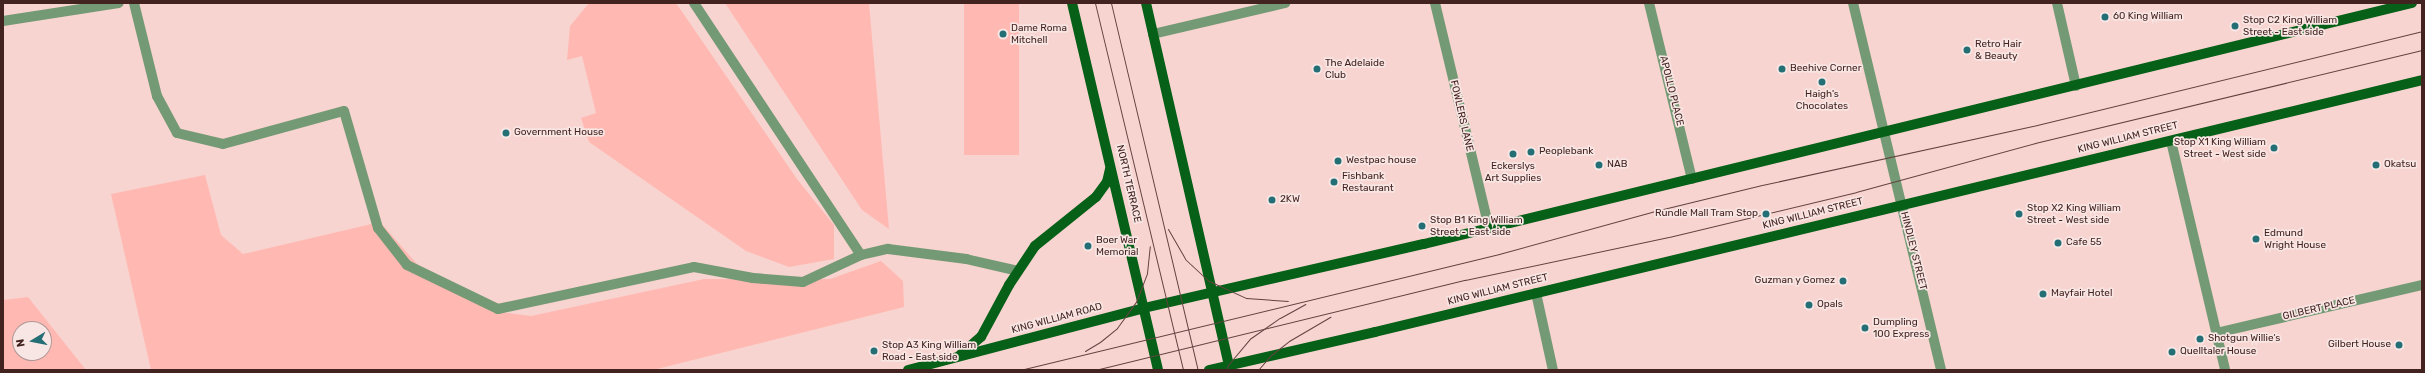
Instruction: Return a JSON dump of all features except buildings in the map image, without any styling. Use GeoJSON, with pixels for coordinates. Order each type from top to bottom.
{"type":"FeatureCollection","features":[{"type":"Feature","properties":{"kind":"main road","name":"NORTH TERRACE"},"geometry":{"type":"LineString","coordinates":[[1072,3],[1158,370]]}},
{"type":"Feature","properties":{"kind":"main road"},"geometry":{"type":"LineString","coordinates":[[1146,3],[1229,368]]}},
{"type":"Feature","properties":{"kind":"main road"},"geometry":{"type":"LineString","coordinates":[[1212,293],[1692,179],[2412,3]]}},
{"type":"Feature","properties":{"kind":"main road","name":"KING WILLIAM STREET"},"geometry":{"type":"LineString","coordinates":[[1209,370],[1229,368],[2422,80]]}},
{"type":"Feature","properties":{"kind":"main road"},"geometry":{"type":"LineString","coordinates":[[952,359],[969,350],[981,337],[1018,271],[1041,239],[1087,204],[1103,188],[1109,177],[1109,157]]}},
{"type":"Feature","properties":{"kind":"main road","name":"KING WILLIAM ROAD"},"geometry":{"type":"LineString","coordinates":[[908,370],[1144,308],[1212,293]]}},
{"type":"Feature","properties":{"kind":"street"},"geometry":{"type":"LineString","coordinates":[[3,21],[119,3]]}},
{"type":"Feature","properties":{"kind":"street"},"geometry":{"type":"LineString","coordinates":[[134,3],[157,96],[178,133],[222,144],[344,111],[378,228],[407,265],[498,308],[694,267],[753,278],[803,282],[861,255],[888,249],[966,259],[1018,271]]}},
{"type":"Feature","properties":{"kind":"street"},"geometry":{"type":"LineString","coordinates":[[694,3],[861,255]]}},
{"type":"Feature","properties":{"kind":"street"},"geometry":{"type":"LineString","coordinates":[[1153,34],[1285,3]]}},
{"type":"Feature","properties":{"kind":"street","name":"FOWLERS LANE"},"geometry":{"type":"LineString","coordinates":[[1435,3],[1489,228]]}},
{"type":"Feature","properties":{"kind":"street","name":"APOLLO PLACE"},"geometry":{"type":"LineString","coordinates":[[1649,3],[1692,179]]}},
{"type":"Feature","properties":{"kind":"street","name":"HINDLEY STREET"},"geometry":{"type":"LineString","coordinates":[[1853,3],[1941,370]]}},
{"type":"Feature","properties":{"kind":"street"},"geometry":{"type":"LineString","coordinates":[[2057,3],[2076,86]]}},
{"type":"Feature","properties":{"kind":"street"},"geometry":{"type":"LineString","coordinates":[[2171,140],[2225,370]]}},
{"type":"Feature","properties":{"kind":"street","name":"GILBERT PLACE"},"geometry":{"type":"LineString","coordinates":[[2216,333],[2422,285]]}},
{"type":"Feature","properties":{"kind":"street"},"geometry":{"type":"LineString","coordinates":[[1536,293],[1553,370]]}},
{"type":"Feature","properties":{"kind":"shaded area"},"geometry":{"type":"Polygon","coordinates":[[[589,3],[676,3],[797,179],[834,225],[834,259],[789,267],[746,251],[589,142],[581,118],[596,113],[582,56],[567,60],[570,26],[589,3]]]}},
{"type":"Feature","properties":{"kind":"shaded area"},"geometry":{"type":"Polygon","coordinates":[[[725,3],[869,3],[889,229],[862,210],[725,3]]]}},
{"type":"Feature","properties":{"kind":"shaded area"},"geometry":{"type":"Polygon","coordinates":[[[964,3],[1019,3],[1019,155],[964,155],[964,3]]]}},
{"type":"Feature","properties":{"kind":"shaded area"},"geometry":{"type":"Polygon","coordinates":[[[205,175],[221,235],[243,254],[380,222],[416,263],[446,286],[493,311],[531,316],[704,279],[830,279],[881,261],[903,281],[904,307],[653,370],[151,370],[111,194],[205,175]]]}},
{"type":"Feature","properties":{"kind":"shaded area"},"geometry":{"type":"Polygon","coordinates":[[[28,297],[47,321],[12,321],[12,361],[52,361],[52,327],[86,370],[3,370],[3,300],[28,297]]]}},
{"type":"Feature","properties":{"kind":"tram line"},"geometry":{"type":"LineString","coordinates":[[1095,3],[1183,370]]}},
{"type":"Feature","properties":{"kind":"tram line"},"geometry":{"type":"LineString","coordinates":[[1111,3],[1198,370]]}},
{"type":"Feature","properties":{"kind":"tram line"},"geometry":{"type":"LineString","coordinates":[[1020,370],[1499,254],[1655,211],[1762,185],[2033,126],[2422,31]]}},
{"type":"Feature","properties":{"kind":"tram line"},"geometry":{"type":"LineString","coordinates":[[1095,370],[1465,280],[1669,237],[1856,192],[2035,143],[2422,50]]}},
{"type":"Feature","properties":{"kind":"tram line"},"geometry":{"type":"LineString","coordinates":[[1168,229],[1185,259],[1209,281],[1246,298],[1288,301]]}},
{"type":"Feature","properties":{"kind":"tram line"},"geometry":{"type":"LineString","coordinates":[[1085,351],[1100,342],[1117,328],[1136,302],[1147,273],[1150,246]]}},
{"type":"Feature","properties":{"kind":"tram line"},"geometry":{"type":"LineString","coordinates":[[1226,370],[1228,365],[1251,338],[1280,318],[1305,304]]}},
{"type":"Feature","properties":{"kind":"tram line"},"geometry":{"type":"LineString","coordinates":[[1258,370],[1270,356],[1289,341],[1330,317]]}},
{"type":"Feature","properties":{"kind":"place","name":"60 King William"},"geometry":{"type":"Point","coordinates":[2105,17]}},
{"type":"Feature","properties":{"kind":"place","name":"Stop C2 King William Street - East side"},"geometry":{"type":"Point","coordinates":[2235,26]}},
{"type":"Feature","properties":{"kind":"place","name":"Dame Roma Mitchell"},"geometry":{"type":"Point","coordinates":[1003,34]}},
{"type":"Feature","properties":{"kind":"place","name":"Retro Hair & Beauty"},"geometry":{"type":"Point","coordinates":[1967,50]}},
{"type":"Feature","properties":{"kind":"place","name":"The Adelaide Club"},"geometry":{"type":"Point","coordinates":[1317,69]}},
{"type":"Feature","properties":{"kind":"place","name":"Beehive Corner"},"geometry":{"type":"Point","coordinates":[1782,69]}},
{"type":"Feature","properties":{"kind":"place","name":"Haigh's Chocolates"},"geometry":{"type":"Point","coordinates":[1822,82]}},
{"type":"Feature","properties":{"kind":"place","name":"Government House"},"geometry":{"type":"Point","coordinates":[506,133]}},
{"type":"Feature","properties":{"kind":"place","name":"Stop X1 King William Street - West side"},"geometry":{"type":"Point","coordinates":[2274,148]}},
{"type":"Feature","properties":{"kind":"place","name":"Peoplebank"},"geometry":{"type":"Point","coordinates":[1531,152]}},
{"type":"Feature","properties":{"kind":"place","name":"Eckerslys Art Supplies"},"geometry":{"type":"Point","coordinates":[1513,154]}},
{"type":"Feature","properties":{"kind":"place","name":"Westpac house"},"geometry":{"type":"Point","coordinates":[1338,161]}},
{"type":"Feature","properties":{"kind":"place","name":"NAB"},"geometry":{"type":"Point","coordinates":[1599,165]}},
{"type":"Feature","properties":{"kind":"place","name":"Okatsu"},"geometry":{"type":"Point","coordinates":[2376,165]}},
{"type":"Feature","properties":{"kind":"place","name":"Fishbank Restaurant"},"geometry":{"type":"Point","coordinates":[1334,182]}},
{"type":"Feature","properties":{"kind":"place","name":"2KW"},"geometry":{"type":"Point","coordinates":[1272,200]}},
{"type":"Feature","properties":{"kind":"place","name":"Rundle Mall Tram Stop"},"geometry":{"type":"Point","coordinates":[1766,214]}},
{"type":"Feature","properties":{"kind":"place","name":"Stop X2 King William Street - West side"},"geometry":{"type":"Point","coordinates":[2019,214]}},
{"type":"Feature","properties":{"kind":"place","name":"Stop B1 King William Street - East side"},"geometry":{"type":"Point","coordinates":[1422,226]}},
{"type":"Feature","properties":{"kind":"place","name":"Edmund Wright House"},"geometry":{"type":"Point","coordinates":[2256,239]}},
{"type":"Feature","properties":{"kind":"place","name":"Cafe 55"},"geometry":{"type":"Point","coordinates":[2058,243]}},
{"type":"Feature","properties":{"kind":"place","name":"Boer War Memorial"},"geometry":{"type":"Point","coordinates":[1088,246]}},
{"type":"Feature","properties":{"kind":"place","name":"Guzman y Gomez"},"geometry":{"type":"Point","coordinates":[1843,281]}},
{"type":"Feature","properties":{"kind":"place","name":"Mayfair Hotel"},"geometry":{"type":"Point","coordinates":[2043,294]}},
{"type":"Feature","properties":{"kind":"place","name":"Opals"},"geometry":{"type":"Point","coordinates":[1809,305]}},
{"type":"Feature","properties":{"kind":"place","name":"Dumpling 100 Express"},"geometry":{"type":"Point","coordinates":[1865,328]}},
{"type":"Feature","properties":{"kind":"place","name":"Shotgun Willie‘s"},"geometry":{"type":"Point","coordinates":[2200,339]}},
{"type":"Feature","properties":{"kind":"place","name":"Gilbert House"},"geometry":{"type":"Point","coordinates":[2399,345]}},
{"type":"Feature","properties":{"kind":"place","name":"Stop A3 King William Road - East side"},"geometry":{"type":"Point","coordinates":[874,351]}},
{"type":"Feature","properties":{"kind":"place","name":"Quelltaler House"},"geometry":{"type":"Point","coordinates":[2172,352]}}]}
